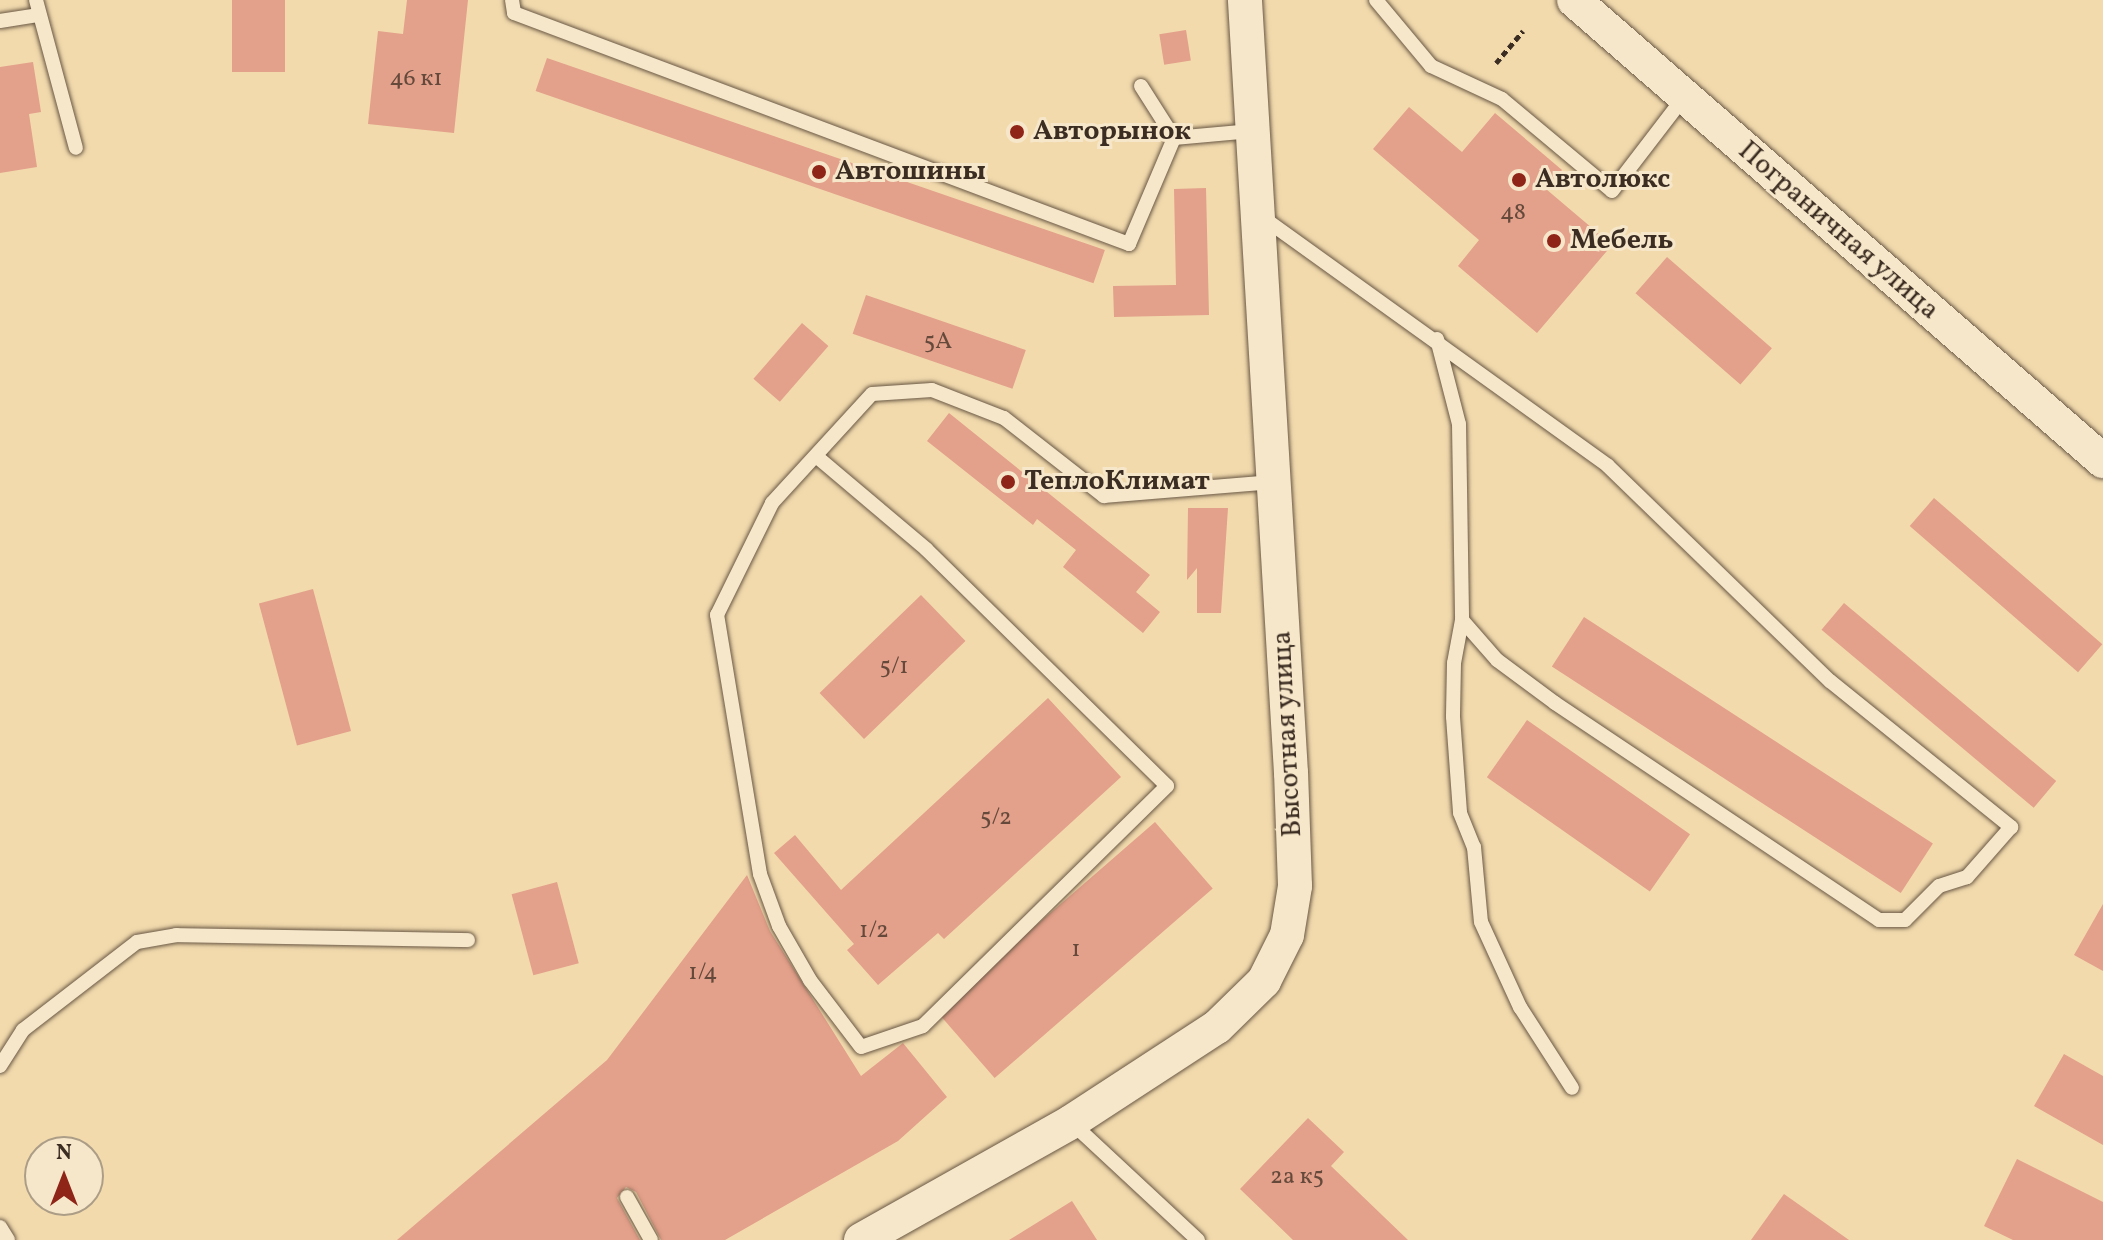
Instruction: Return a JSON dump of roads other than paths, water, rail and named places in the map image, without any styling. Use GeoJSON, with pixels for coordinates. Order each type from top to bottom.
{"type":"FeatureCollection","features":[{"type":"Feature","properties":{"kind":"street","name":"Высотная улица"},"geometry":{"type":"LineString","coordinates":[[861,1240],[1071,1122],[1225,1021],[1264,981],[1287,935],[1295,868],[1245,0]]}},
{"type":"Feature","properties":{"kind":"street","name":"Пограничная улица"},"geometry":{"type":"LineString","coordinates":[[1574,0],[2103,461]]}},
{"type":"Feature","properties":{"kind":"lane"},"geometry":{"type":"LineString","coordinates":[[512,0],[514,13],[1129,244],[1174,138]]}},
{"type":"Feature","properties":{"kind":"lane"},"geometry":{"type":"LineString","coordinates":[[1376,0],[1431,66],[1502,99],[1612,191],[1684,97]]}},
{"type":"Feature","properties":{"kind":"lane"},"geometry":{"type":"LineString","coordinates":[[0,21],[37,8],[76,148]]}},
{"type":"Feature","properties":{"kind":"lane"},"geometry":{"type":"LineString","coordinates":[[1141,86],[1174,138]]}},
{"type":"Feature","properties":{"kind":"lane"},"geometry":{"type":"LineString","coordinates":[[1174,138],[1253,131]]}},
{"type":"Feature","properties":{"kind":"lane"},"geometry":{"type":"LineString","coordinates":[[1259,215],[1437,339],[1608,466],[1830,681],[2011,827],[1967,877],[1939,886],[1905,920],[1879,920],[1555,703],[1497,660],[1462,620]]}},
{"type":"Feature","properties":{"kind":"lane"},"geometry":{"type":"LineString","coordinates":[[1437,339],[1459,424],[1462,620],[1454,663],[1455,781],[1460,813],[1474,847],[1481,922],[1520,1007],[1572,1088]]}},
{"type":"Feature","properties":{"kind":"lane"},"geometry":{"type":"LineString","coordinates":[[816,456],[926,549],[1167,786],[923,1026],[861,1047],[810,980],[779,926],[760,874],[717,615],[772,503],[872,394],[932,390],[1004,418],[1104,496],[1275,482]]}},
{"type":"Feature","properties":{"kind":"lane"},"geometry":{"type":"LineString","coordinates":[[0,1066],[23,1030],[137,942],[176,935],[468,940]]}},
{"type":"Feature","properties":{"kind":"lane"},"geometry":{"type":"LineString","coordinates":[[1071,1122],[1198,1240]]}},
{"type":"Feature","properties":{"kind":"lane"},"geometry":{"type":"LineString","coordinates":[[627,1197],[651,1240]]}},
{"type":"Feature","properties":{"kind":"lane"},"geometry":{"type":"LineString","coordinates":[[0,1227],[8,1240]]}},
{"type":"Feature","properties":{"kind":"place","name":"Авторынок"},"geometry":{"type":"Point","coordinates":[1017,132]}},
{"type":"Feature","properties":{"kind":"place","name":"Автошины"},"geometry":{"type":"Point","coordinates":[819,172]}},
{"type":"Feature","properties":{"kind":"place","name":"Автолюкс"},"geometry":{"type":"Point","coordinates":[1519,180]}},
{"type":"Feature","properties":{"kind":"place","name":"Мебель"},"geometry":{"type":"Point","coordinates":[1554,241]}},
{"type":"Feature","properties":{"kind":"place","name":"ТеплоКлимат"},"geometry":{"type":"Point","coordinates":[1008,482]}}]}
